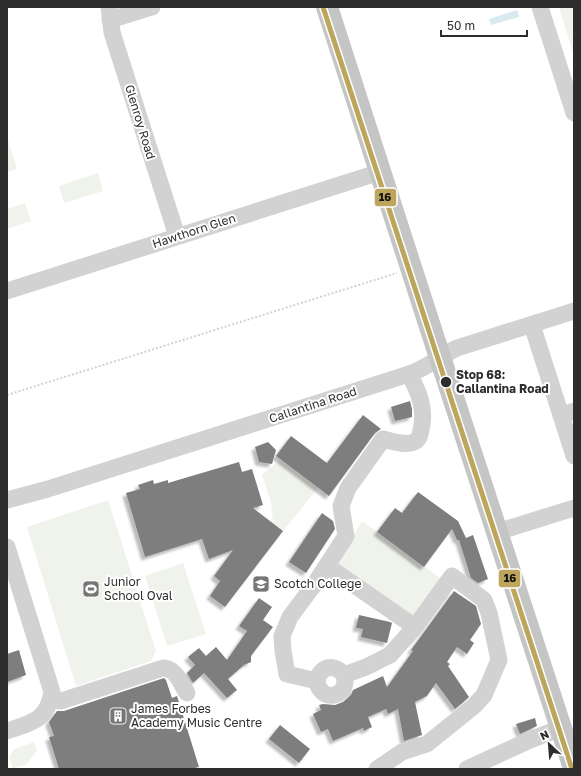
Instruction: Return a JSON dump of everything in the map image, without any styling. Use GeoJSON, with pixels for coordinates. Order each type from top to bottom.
{"type":"FeatureCollection","features":[{"type":"Feature","properties":{"kind":"main road"},"geometry":{"type":"LineString","coordinates":[[327,7],[561,728],[573,759]]}},
{"type":"Feature","properties":{"kind":"street"},"geometry":{"type":"LineString","coordinates":[[110,14],[152,7]]}},
{"type":"Feature","properties":{"kind":"street"},"geometry":{"type":"LineString","coordinates":[[540,7],[574,112]]}},
{"type":"Feature","properties":{"kind":"street","name":"Glenroy Road"},"geometry":{"type":"LineString","coordinates":[[110,14],[116,45],[177,236]]}},
{"type":"Feature","properties":{"kind":"street","name":"Hawthorn Glen"},"geometry":{"type":"LineString","coordinates":[[7,291],[380,172]]}},
{"type":"Feature","properties":{"kind":"street","name":"Callantina Road"},"geometry":{"type":"LineString","coordinates":[[7,500],[48,489],[409,374],[426,367],[457,348],[574,311]]}},
{"type":"Feature","properties":{"kind":"street"},"geometry":{"type":"LineString","coordinates":[[532,325],[567,413],[574,456]]}},
{"type":"Feature","properties":{"kind":"street"},"geometry":{"type":"LineString","coordinates":[[377,769],[402,752],[427,744],[474,706],[484,695],[499,660],[487,606],[479,596],[452,576],[415,627],[390,655],[344,675],[337,669],[328,668],[320,673],[317,681],[287,674],[282,651],[282,636],[290,617],[327,566],[346,536],[341,506],[348,488],[383,439],[409,444],[416,441],[420,437],[422,424],[422,404],[417,389],[409,374]]}},
{"type":"Feature","properties":{"kind":"street","name":"Callantina Road"},"geometry":{"type":"LineString","coordinates":[[7,508],[33,499],[48,489]]}},
{"type":"Feature","properties":{"kind":"street"},"geometry":{"type":"LineString","coordinates":[[497,532],[574,508]]}},
{"type":"Feature","properties":{"kind":"street"},"geometry":{"type":"LineString","coordinates":[[7,547],[11,572],[52,692],[51,700],[46,710],[32,723],[7,731]]}},
{"type":"Feature","properties":{"kind":"street"},"geometry":{"type":"LineString","coordinates":[[327,566],[415,627]]}},
{"type":"Feature","properties":{"kind":"street"},"geometry":{"type":"LineString","coordinates":[[51,700],[61,701],[163,668],[172,670],[187,693]]}},
{"type":"Feature","properties":{"kind":"street"},"geometry":{"type":"LineString","coordinates":[[467,769],[561,728]]}},
{"type":"Feature","properties":{"kind":"path"},"geometry":{"type":"LineString","coordinates":[[7,395],[411,268]]}},
{"type":"Feature","properties":{"kind":"shaded area"},"geometry":{"type":"Polygon","coordinates":[[[559,7],[574,7],[573,53],[559,7]]]}},
{"type":"Feature","properties":{"kind":"shaded area"},"geometry":{"type":"Polygon","coordinates":[[[517,10],[519,17],[491,25],[489,19],[517,10]]]}},
{"type":"Feature","properties":{"kind":"shaded area"},"geometry":{"type":"Polygon","coordinates":[[[7,137],[17,169],[7,172],[7,137]]]}},
{"type":"Feature","properties":{"kind":"shaded area"},"geometry":{"type":"Polygon","coordinates":[[[98,173],[103,191],[64,203],[59,186],[98,173]]]}},
{"type":"Feature","properties":{"kind":"shaded area"},"geometry":{"type":"Polygon","coordinates":[[[25,203],[31,221],[7,229],[7,209],[25,203]]]}},
{"type":"Feature","properties":{"kind":"shaded area"},"geometry":{"type":"Polygon","coordinates":[[[280,460],[318,488],[283,531],[273,523],[271,502],[262,475],[280,460]]]}},
{"type":"Feature","properties":{"kind":"shaded area","name":"Junior School Oval"},"geometry":{"type":"Polygon","coordinates":[[[108,500],[156,651],[151,661],[76,686],[27,527],[108,500]]]}},
{"type":"Feature","properties":{"kind":"shaded area"},"geometry":{"type":"Polygon","coordinates":[[[362,521],[444,581],[416,618],[338,564],[362,521]]]}},
{"type":"Feature","properties":{"kind":"shaded area"},"geometry":{"type":"Polygon","coordinates":[[[183,563],[206,634],[167,646],[145,576],[183,563]]]}},
{"type":"Feature","properties":{"kind":"shaded area"},"geometry":{"type":"Polygon","coordinates":[[[34,742],[37,750],[27,764],[13,769],[9,757],[14,749],[34,742]]]}},
{"type":"Feature","properties":{"kind":"building"},"geometry":{"type":"Polygon","coordinates":[[[410,401],[412,417],[395,421],[391,407],[410,401]]]}},
{"type":"Feature","properties":{"kind":"building"},"geometry":{"type":"Polygon","coordinates":[[[363,415],[381,429],[375,433],[329,496],[276,456],[291,436],[327,463],[363,415]]]}},
{"type":"Feature","properties":{"kind":"building"},"geometry":{"type":"Polygon","coordinates":[[[268,442],[276,450],[272,464],[259,462],[255,447],[268,442]]]}},
{"type":"Feature","properties":{"kind":"building"},"geometry":{"type":"Polygon","coordinates":[[[239,462],[242,472],[252,469],[263,505],[253,508],[283,531],[225,607],[210,596],[220,581],[214,576],[233,550],[209,559],[202,539],[145,557],[126,493],[140,489],[138,485],[153,480],[154,484],[168,480],[168,483],[239,462]]]}},
{"type":"Feature","properties":{"kind":"building"},"geometry":{"type":"Polygon","coordinates":[[[418,492],[458,521],[466,538],[473,535],[488,579],[478,583],[471,578],[459,540],[457,540],[452,529],[424,567],[377,532],[395,508],[402,513],[418,492]]]}},
{"type":"Feature","properties":{"kind":"building"},"geometry":{"type":"Polygon","coordinates":[[[322,513],[333,521],[335,529],[306,573],[289,562],[322,513]]]}},
{"type":"Feature","properties":{"kind":"building"},"geometry":{"type":"Polygon","coordinates":[[[454,591],[476,606],[481,624],[470,640],[474,643],[467,654],[457,647],[447,662],[450,664],[448,666],[469,697],[455,709],[436,683],[427,696],[415,702],[422,735],[404,741],[398,709],[388,714],[386,709],[368,717],[372,727],[364,731],[363,728],[333,741],[328,729],[321,732],[313,714],[321,710],[319,705],[335,705],[343,702],[351,695],[353,690],[383,676],[387,687],[413,651],[411,650],[454,591]]]}},
{"type":"Feature","properties":{"kind":"building"},"geometry":{"type":"Polygon","coordinates":[[[259,598],[272,607],[263,620],[273,627],[251,656],[251,662],[244,665],[228,679],[237,690],[227,698],[204,673],[193,683],[187,673],[195,665],[188,657],[199,648],[206,656],[216,647],[227,660],[247,631],[239,626],[259,598]]]}},
{"type":"Feature","properties":{"kind":"building"},"geometry":{"type":"Polygon","coordinates":[[[359,615],[392,623],[387,643],[361,637],[363,629],[356,628],[359,615]]]}},
{"type":"Feature","properties":{"kind":"building"},"geometry":{"type":"Polygon","coordinates":[[[19,650],[26,675],[7,682],[7,654],[19,650]]]}},
{"type":"Feature","properties":{"kind":"building","name":"James Forbes Academy Music Centre"},"geometry":{"type":"Polygon","coordinates":[[[164,678],[172,698],[177,696],[199,767],[191,769],[59,769],[49,737],[54,736],[49,722],[57,711],[64,711],[164,678]]]}},
{"type":"Feature","properties":{"kind":"building"},"geometry":{"type":"Polygon","coordinates":[[[535,718],[537,726],[520,734],[516,724],[535,718]]]}},
{"type":"Feature","properties":{"kind":"building"},"geometry":{"type":"Polygon","coordinates":[[[280,725],[310,749],[299,763],[269,739],[280,725]]]}},
{"type":"Feature","properties":{"kind":"transit line","name":"16"},"geometry":{"type":"LineString","coordinates":[[323,7],[572,769]]}},
{"type":"Feature","properties":{"kind":"place","name":"Stop 68: Callantina Road"},"geometry":{"type":"Point","coordinates":[446,382]}},
{"type":"Feature","properties":{"kind":"place","name":"Scotch College"},"geometry":{"type":"Point","coordinates":[261,584]}},
{"type":"Feature","properties":{"kind":"place","name":"Junior School Oval"},"geometry":{"type":"Point","coordinates":[91,589]}},
{"type":"Feature","properties":{"kind":"place","name":"James Forbes Academy Music Centre"},"geometry":{"type":"Point","coordinates":[118,716]}}]}
